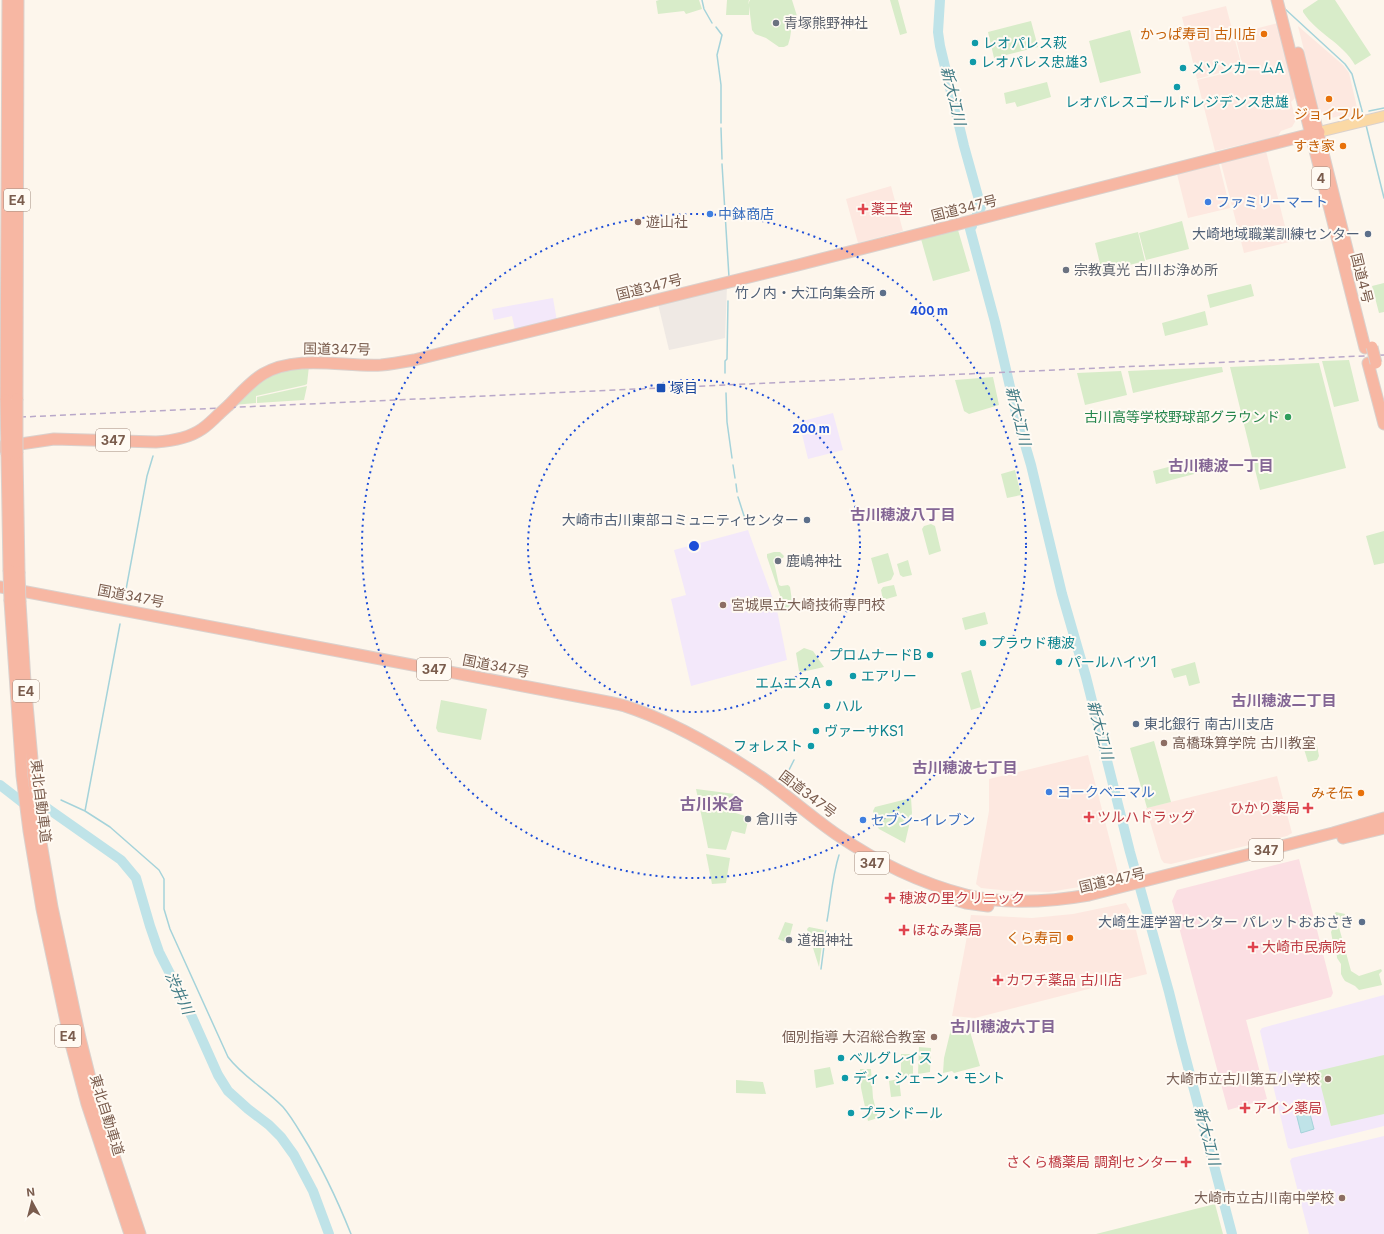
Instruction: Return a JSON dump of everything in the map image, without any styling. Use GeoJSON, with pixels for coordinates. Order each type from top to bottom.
{"type":"FeatureCollection","features":[{"type":"Feature","properties":{"kind":"highway","name":"東北自動車道"},"geometry":{"type":"LineString","coordinates":[[8,0],[12,399]]}},
{"type":"Feature","properties":{"kind":"highway","name":"東北自動車道"},"geometry":{"type":"LineString","coordinates":[[18,0],[12,399],[8,452],[22,776],[29,831],[42,909],[70,1040],[87,1104],[130,1234]]}},
{"type":"Feature","properties":{"kind":"highway","name":"国道4号"},"geometry":{"type":"LineString","coordinates":[[1283,6],[1372,363],[1384,424]]}},
{"type":"Feature","properties":{"kind":"highway","name":"国道347号"},"geometry":{"type":"LineString","coordinates":[[8,452],[54,439],[156,442],[171,441],[186,437],[202,429],[259,377],[274,368],[302,363],[380,365],[414,360],[798,266],[1314,133]]}},
{"type":"Feature","properties":{"kind":"highway","name":"国道4号"},"geometry":{"type":"LineString","coordinates":[[1372,363],[1384,396]]}},
{"type":"Feature","properties":{"kind":"highway","name":"国道347号"},"geometry":{"type":"LineString","coordinates":[[0,587],[592,698],[624,706],[667,723],[717,750],[761,777],[836,834],[854,851],[880,869],[928,891],[966,903],[1000,908],[1029,909],[1082,904],[1127,889],[1384,828]]}},
{"type":"Feature","properties":{"kind":"highway","name":"東北自動車道"},"geometry":{"type":"LineString","coordinates":[[15,601],[25,682],[40,837],[52,907],[80,1038],[96,1102],[140,1234]]}},
{"type":"Feature","properties":{"kind":"highway","name":"国道347号"},"geometry":{"type":"LineString","coordinates":[[1148,884],[1384,818]]}},
{"type":"Feature","properties":{"kind":"main road"},"geometry":{"type":"LineString","coordinates":[[1314,133],[1384,116]]}},
{"type":"Feature","properties":{"kind":"shaded area"},"geometry":{"type":"Polygon","coordinates":[[[1226,6],[1242,67],[1197,79],[1182,17],[1226,6]]]}},
{"type":"Feature","properties":{"kind":"shaded area"},"geometry":{"type":"Polygon","coordinates":[[[1278,23],[1296,97],[1291,102],[1296,120],[1292,127],[1281,131],[1278,136],[1215,151],[1197,80],[1243,69],[1235,34],[1278,23]]]}},
{"type":"Feature","properties":{"kind":"shaded area"},"geometry":{"type":"Polygon","coordinates":[[[1298,26],[1343,65],[1349,73],[1359,116],[1352,119],[1345,115],[1331,118],[1320,114],[1298,26]]]}},
{"type":"Feature","properties":{"kind":"shaded area"},"geometry":{"type":"Polygon","coordinates":[[[1266,151],[1289,242],[1244,253],[1221,163],[1266,151]]]}},
{"type":"Feature","properties":{"kind":"shaded area"},"geometry":{"type":"Polygon","coordinates":[[[1219,164],[1230,208],[1188,218],[1177,174],[1219,164]]]}},
{"type":"Feature","properties":{"kind":"shaded area"},"geometry":{"type":"Polygon","coordinates":[[[891,186],[903,231],[858,243],[846,199],[891,186]]]}},
{"type":"Feature","properties":{"kind":"shaded area"},"geometry":{"type":"Polygon","coordinates":[[[727,286],[725,338],[669,350],[658,304],[727,286]]]}},
{"type":"Feature","properties":{"kind":"shaded area"},"geometry":{"type":"Polygon","coordinates":[[[553,298],[557,321],[515,330],[512,316],[494,320],[492,309],[553,298]]]}},
{"type":"Feature","properties":{"kind":"shaded area"},"geometry":{"type":"Polygon","coordinates":[[[833,413],[843,450],[808,459],[799,422],[833,413]]]}},
{"type":"Feature","properties":{"kind":"shaded area","name":"宮城県立大崎技術専門校"},"geometry":{"type":"Polygon","coordinates":[[[748,530],[777,610],[787,660],[691,686],[671,599],[686,595],[674,550],[748,530]]]}},
{"type":"Feature","properties":{"kind":"shaded area"},"geometry":{"type":"Polygon","coordinates":[[[1088,755],[1119,876],[1091,885],[1049,892],[1010,891],[981,888],[976,884],[989,811],[989,779],[1088,755]]]}},
{"type":"Feature","properties":{"kind":"shaded area"},"geometry":{"type":"Polygon","coordinates":[[[1277,776],[1292,833],[1287,836],[1171,864],[1164,863],[1161,859],[1146,808],[1277,776]]]}},
{"type":"Feature","properties":{"kind":"shaded area","name":"大崎市民病院"},"geometry":{"type":"Polygon","coordinates":[[[1299,859],[1333,993],[1331,997],[1246,1020],[1267,1099],[1228,1110],[1172,901],[1177,890],[1299,859]]]}},
{"type":"Feature","properties":{"kind":"shaded area"},"geometry":{"type":"Polygon","coordinates":[[[1126,903],[1135,926],[1147,974],[975,1018],[952,1016],[971,915],[1032,918],[1073,914],[1126,903]]]}},
{"type":"Feature","properties":{"kind":"shaded area","name":"大崎市立古川第五小学校"},"geometry":{"type":"Polygon","coordinates":[[[1384,995],[1384,1126],[1291,1149],[1288,1148],[1260,1031],[1262,1028],[1384,995]]]}},
{"type":"Feature","properties":{"kind":"shaded area","name":"大崎市立古川南中学校"},"geometry":{"type":"Polygon","coordinates":[[[1384,1136],[1384,1234],[1309,1234],[1290,1161],[1292,1158],[1384,1136]]]}},
{"type":"Feature","properties":{"kind":"green space"},"geometry":{"type":"Polygon","coordinates":[[[699,0],[702,9],[686,14],[684,11],[658,14],[656,1],[699,0]]]}},
{"type":"Feature","properties":{"kind":"green space"},"geometry":{"type":"Polygon","coordinates":[[[727,0],[749,0],[748,4],[750,0],[792,0],[797,16],[792,24],[788,45],[779,47],[766,38],[755,34],[752,30],[749,6],[749,15],[726,15],[727,0]]]}},
{"type":"Feature","properties":{"kind":"green space"},"geometry":{"type":"Polygon","coordinates":[[[890,0],[898,0],[907,33],[900,35],[890,0]]]}},
{"type":"Feature","properties":{"kind":"green space"},"geometry":{"type":"Polygon","coordinates":[[[1318,0],[1335,0],[1371,55],[1355,65],[1344,50],[1308,19],[1303,10],[1318,0]]]}},
{"type":"Feature","properties":{"kind":"green space"},"geometry":{"type":"Polygon","coordinates":[[[1031,21],[1038,47],[994,58],[988,32],[1031,21]]]}},
{"type":"Feature","properties":{"kind":"green space"},"geometry":{"type":"Polygon","coordinates":[[[1130,30],[1141,73],[1100,83],[1089,41],[1130,30]]]}},
{"type":"Feature","properties":{"kind":"green space"},"geometry":{"type":"Polygon","coordinates":[[[1047,82],[1051,97],[1017,107],[1015,102],[1006,104],[1004,93],[1047,82]]]}},
{"type":"Feature","properties":{"kind":"green space"},"geometry":{"type":"Polygon","coordinates":[[[1182,221],[1189,249],[1146,260],[1139,233],[1182,221]]]}},
{"type":"Feature","properties":{"kind":"green space"},"geometry":{"type":"Polygon","coordinates":[[[958,230],[970,271],[933,281],[921,239],[958,230]]]}},
{"type":"Feature","properties":{"kind":"green space"},"geometry":{"type":"Polygon","coordinates":[[[1138,232],[1145,261],[1102,272],[1095,243],[1138,232]]]}},
{"type":"Feature","properties":{"kind":"green space"},"geometry":{"type":"Polygon","coordinates":[[[1384,283],[1384,312],[1379,313],[1372,286],[1384,283]]]}},
{"type":"Feature","properties":{"kind":"green space"},"geometry":{"type":"Polygon","coordinates":[[[1251,284],[1254,296],[1210,308],[1207,295],[1251,284]]]}},
{"type":"Feature","properties":{"kind":"green space"},"geometry":{"type":"Polygon","coordinates":[[[1205,311],[1208,325],[1165,336],[1162,323],[1205,311]]]}},
{"type":"Feature","properties":{"kind":"green space"},"geometry":{"type":"Polygon","coordinates":[[[1349,360],[1359,401],[1334,407],[1322,361],[1349,360]]]}},
{"type":"Feature","properties":{"kind":"green space","name":"古川高等学校野球部グラウンド"},"geometry":{"type":"Polygon","coordinates":[[[1319,363],[1346,468],[1260,490],[1230,367],[1319,363]]]}},
{"type":"Feature","properties":{"kind":"green space"},"geometry":{"type":"Polygon","coordinates":[[[309,366],[307,384],[256,396],[256,403],[233,405],[254,385],[274,373],[309,366]]]}},
{"type":"Feature","properties":{"kind":"green space"},"geometry":{"type":"Polygon","coordinates":[[[1222,367],[1223,372],[1133,393],[1128,371],[1222,367]]]}},
{"type":"Feature","properties":{"kind":"green space"},"geometry":{"type":"Polygon","coordinates":[[[1121,371],[1127,395],[1085,405],[1077,373],[1121,371]]]}},
{"type":"Feature","properties":{"kind":"green space"},"geometry":{"type":"Polygon","coordinates":[[[993,377],[999,405],[969,414],[964,411],[955,380],[993,377]]]}},
{"type":"Feature","properties":{"kind":"green space"},"geometry":{"type":"Polygon","coordinates":[[[307,386],[304,400],[257,403],[257,397],[307,386]]]}},
{"type":"Feature","properties":{"kind":"green space"},"geometry":{"type":"Polygon","coordinates":[[[1195,460],[1198,473],[1156,484],[1153,471],[1195,460]]]}},
{"type":"Feature","properties":{"kind":"green space"},"geometry":{"type":"Polygon","coordinates":[[[1015,470],[1021,495],[1007,498],[1001,474],[1015,470]]]}},
{"type":"Feature","properties":{"kind":"green space"},"geometry":{"type":"Polygon","coordinates":[[[931,524],[935,526],[941,551],[929,555],[922,529],[924,526],[931,524]]]}},
{"type":"Feature","properties":{"kind":"green space"},"geometry":{"type":"Polygon","coordinates":[[[1384,531],[1384,563],[1374,565],[1366,536],[1384,531]]]}},
{"type":"Feature","properties":{"kind":"green space"},"geometry":{"type":"Polygon","coordinates":[[[780,552],[784,556],[783,558],[775,559],[774,562],[779,585],[788,585],[790,587],[793,608],[791,611],[787,612],[785,610],[767,557],[767,554],[780,552]]]}},
{"type":"Feature","properties":{"kind":"green space"},"geometry":{"type":"Polygon","coordinates":[[[888,553],[894,574],[891,580],[878,584],[871,558],[888,553]]]}},
{"type":"Feature","properties":{"kind":"green space"},"geometry":{"type":"Polygon","coordinates":[[[908,560],[912,575],[903,577],[900,575],[897,564],[908,560]]]}},
{"type":"Feature","properties":{"kind":"green space"},"geometry":{"type":"Polygon","coordinates":[[[894,585],[897,596],[883,600],[881,590],[883,587],[894,585]]]}},
{"type":"Feature","properties":{"kind":"green space"},"geometry":{"type":"Polygon","coordinates":[[[985,612],[988,624],[965,630],[962,618],[985,612]]]}},
{"type":"Feature","properties":{"kind":"green space"},"geometry":{"type":"Polygon","coordinates":[[[804,648],[813,651],[824,667],[802,672],[799,671],[796,653],[804,648]]]}},
{"type":"Feature","properties":{"kind":"green space"},"geometry":{"type":"Polygon","coordinates":[[[1195,662],[1200,683],[1189,686],[1186,675],[1174,678],[1171,669],[1195,662]]]}},
{"type":"Feature","properties":{"kind":"green space"},"geometry":{"type":"Polygon","coordinates":[[[971,670],[981,707],[971,710],[961,673],[971,670]]]}},
{"type":"Feature","properties":{"kind":"green space"},"geometry":{"type":"Polygon","coordinates":[[[441,700],[487,709],[481,740],[438,732],[436,728],[441,700]]]}},
{"type":"Feature","properties":{"kind":"green space"},"geometry":{"type":"Polygon","coordinates":[[[1154,741],[1171,802],[1147,808],[1130,748],[1154,741]]]}},
{"type":"Feature","properties":{"kind":"green space"},"geometry":{"type":"Polygon","coordinates":[[[1317,746],[1319,756],[1317,760],[1308,762],[1304,749],[1317,746]]]}},
{"type":"Feature","properties":{"kind":"green space"},"geometry":{"type":"Polygon","coordinates":[[[696,789],[735,794],[732,812],[749,817],[745,834],[732,831],[726,850],[708,848],[696,789]]]}},
{"type":"Feature","properties":{"kind":"green space"},"geometry":{"type":"Polygon","coordinates":[[[911,798],[912,813],[905,843],[879,829],[873,811],[875,807],[911,798]]]}},
{"type":"Feature","properties":{"kind":"green space"},"geometry":{"type":"Polygon","coordinates":[[[706,854],[730,858],[726,883],[712,884],[706,854]]]}},
{"type":"Feature","properties":{"kind":"green space"},"geometry":{"type":"Polygon","coordinates":[[[1336,912],[1345,914],[1343,918],[1337,920],[1351,971],[1359,976],[1381,969],[1382,971],[1379,974],[1382,985],[1359,990],[1343,978],[1341,974],[1341,964],[1337,958],[1336,945],[1333,943],[1331,932],[1331,917],[1336,912]]]}},
{"type":"Feature","properties":{"kind":"green space"},"geometry":{"type":"Polygon","coordinates":[[[785,922],[793,924],[788,943],[778,939],[785,922]]]}},
{"type":"Feature","properties":{"kind":"green space"},"geometry":{"type":"Polygon","coordinates":[[[809,927],[824,930],[819,967],[807,929],[809,927]]]}},
{"type":"Feature","properties":{"kind":"green space"},"geometry":{"type":"Polygon","coordinates":[[[953,1025],[969,1028],[980,1066],[954,1073],[952,1071],[943,1073],[944,1058],[953,1025]]]}},
{"type":"Feature","properties":{"kind":"green space"},"geometry":{"type":"Polygon","coordinates":[[[919,1047],[931,1048],[930,1072],[918,1074],[919,1047]]]}},
{"type":"Feature","properties":{"kind":"green space"},"geometry":{"type":"Polygon","coordinates":[[[901,1054],[910,1054],[913,1058],[913,1076],[901,1077],[901,1054]]]}},
{"type":"Feature","properties":{"kind":"green space"},"geometry":{"type":"Polygon","coordinates":[[[1384,1055],[1384,1114],[1331,1126],[1317,1071],[1384,1055]]]}},
{"type":"Feature","properties":{"kind":"green space"},"geometry":{"type":"Polygon","coordinates":[[[830,1067],[834,1084],[816,1088],[814,1070],[830,1067]]]}},
{"type":"Feature","properties":{"kind":"green space"},"geometry":{"type":"Polygon","coordinates":[[[860,1069],[871,1069],[873,1098],[878,1118],[868,1121],[861,1088],[860,1069]]]}},
{"type":"Feature","properties":{"kind":"green space"},"geometry":{"type":"Polygon","coordinates":[[[899,1079],[901,1096],[891,1097],[889,1081],[899,1079]]]}},
{"type":"Feature","properties":{"kind":"green space"},"geometry":{"type":"Polygon","coordinates":[[[736,1080],[763,1082],[766,1094],[736,1093],[736,1080]]]}},
{"type":"Feature","properties":{"kind":"green space"},"geometry":{"type":"Polygon","coordinates":[[[1215,1204],[1223,1234],[1096,1234],[1215,1204]]]}},
{"type":"Feature","properties":{"kind":"water"},"geometry":{"type":"Polygon","coordinates":[[[1309,1110],[1314,1129],[1301,1133],[1296,1113],[1309,1110]]]}},
{"type":"Feature","properties":{"kind":"waterway"},"geometry":{"type":"LineString","coordinates":[[702,0],[704,9],[712,23]]}},
{"type":"Feature","properties":{"kind":"waterway","name":"新大江川"},"geometry":{"type":"LineString","coordinates":[[940,0],[938,32],[940,46],[964,146],[981,207],[977,214]]}},
{"type":"Feature","properties":{"kind":"waterway"},"geometry":{"type":"LineString","coordinates":[[1284,8],[1345,64],[1352,74],[1364,118]]}},
{"type":"Feature","properties":{"kind":"waterway"},"geometry":{"type":"LineString","coordinates":[[716,27],[722,35],[717,55],[721,85],[721,123]]}},
{"type":"Feature","properties":{"kind":"waterway"},"geometry":{"type":"LineString","coordinates":[[1369,111],[1384,108]]}},
{"type":"Feature","properties":{"kind":"waterway"},"geometry":{"type":"LineString","coordinates":[[1366,125],[1384,198]]}},
{"type":"Feature","properties":{"kind":"waterway"},"geometry":{"type":"LineString","coordinates":[[721,128],[722,159]]}},
{"type":"Feature","properties":{"kind":"waterway"},"geometry":{"type":"LineString","coordinates":[[722,164],[729,277]]}},
{"type":"Feature","properties":{"kind":"waterway","name":"新大江川"},"geometry":{"type":"LineString","coordinates":[[972,226],[970,229],[995,322],[1017,417],[1031,465],[1062,594],[1086,677],[1130,852],[1169,992],[1232,1234]]}},
{"type":"Feature","properties":{"kind":"waterway"},"geometry":{"type":"LineString","coordinates":[[725,373],[725,361],[727,359],[728,301]]}},
{"type":"Feature","properties":{"kind":"waterway"},"geometry":{"type":"LineString","coordinates":[[726,393],[727,422],[732,458]]}},
{"type":"Feature","properties":{"kind":"waterway"},"geometry":{"type":"LineString","coordinates":[[125,595],[147,476],[153,456]]}},
{"type":"Feature","properties":{"kind":"waterway"},"geometry":{"type":"LineString","coordinates":[[733,465],[735,478]]}},
{"type":"Feature","properties":{"kind":"waterway"},"geometry":{"type":"LineString","coordinates":[[736,484],[737,492]]}},
{"type":"Feature","properties":{"kind":"waterway"},"geometry":{"type":"LineString","coordinates":[[738,497],[746,522]]}},
{"type":"Feature","properties":{"kind":"waterway"},"geometry":{"type":"LineString","coordinates":[[85,811],[120,624]]}},
{"type":"Feature","properties":{"kind":"waterway"},"geometry":{"type":"LineString","coordinates":[[785,781],[794,760]]}},
{"type":"Feature","properties":{"kind":"waterway","name":"渋井川"},"geometry":{"type":"LineString","coordinates":[[0,785],[22,802],[47,808],[121,860],[136,878],[159,952],[192,1017],[218,1075],[228,1091],[269,1125],[281,1137],[294,1155],[313,1191],[329,1234]]}},
{"type":"Feature","properties":{"kind":"waterway"},"geometry":{"type":"LineString","coordinates":[[61,800],[85,811],[110,827],[159,870],[164,879],[164,909],[170,929],[228,1057],[241,1071],[283,1107],[291,1117],[323,1171],[351,1234]]}},
{"type":"Feature","properties":{"kind":"waterway"},"geometry":{"type":"LineString","coordinates":[[827,921],[833,880],[839,855]]}},
{"type":"Feature","properties":{"kind":"waterway"},"geometry":{"type":"LineString","coordinates":[[821,969],[826,931]]}},
{"type":"Feature","properties":{"kind":"railway"},"geometry":{"type":"LineString","coordinates":[[0,418],[1384,355]]}},
{"type":"Feature","properties":{"kind":"place","name":"青塚熊野神社"},"geometry":{"type":"Point","coordinates":[776,23]}},
{"type":"Feature","properties":{"kind":"place","name":"かっぱ寿司 古川店"},"geometry":{"type":"Point","coordinates":[1264,34]}},
{"type":"Feature","properties":{"kind":"place","name":"レオパレス萩"},"geometry":{"type":"Point","coordinates":[975,43]}},
{"type":"Feature","properties":{"kind":"place","name":"レオパレス忠雄3"},"geometry":{"type":"Point","coordinates":[973,62]}},
{"type":"Feature","properties":{"kind":"place","name":"メゾンカームA"},"geometry":{"type":"Point","coordinates":[1183,68]}},
{"type":"Feature","properties":{"kind":"place","name":"レオパレスゴールドレジデンス忠雄"},"geometry":{"type":"Point","coordinates":[1177,87]}},
{"type":"Feature","properties":{"kind":"place","name":"ジョイフル"},"geometry":{"type":"Point","coordinates":[1329,99]}},
{"type":"Feature","properties":{"kind":"place","name":"すき家"},"geometry":{"type":"Point","coordinates":[1343,146]}},
{"type":"Feature","properties":{"kind":"place","name":"ファミリーマート"},"geometry":{"type":"Point","coordinates":[1208,202]}},
{"type":"Feature","properties":{"kind":"place","name":"薬王堂"},"geometry":{"type":"Point","coordinates":[863,209]}},
{"type":"Feature","properties":{"kind":"place","name":"中鉢商店"},"geometry":{"type":"Point","coordinates":[710,214]}},
{"type":"Feature","properties":{"kind":"place","name":"遊山社"},"geometry":{"type":"Point","coordinates":[638,222]}},
{"type":"Feature","properties":{"kind":"place","name":"大崎地域職業訓練センター"},"geometry":{"type":"Point","coordinates":[1368,234]}},
{"type":"Feature","properties":{"kind":"place","name":"宗教真光 古川お浄め所"},"geometry":{"type":"Point","coordinates":[1066,270]}},
{"type":"Feature","properties":{"kind":"place","name":"竹ノ内・大江向集会所"},"geometry":{"type":"Point","coordinates":[883,293]}},
{"type":"Feature","properties":{"kind":"place","name":"塚目"},"geometry":{"type":"Point","coordinates":[661,388]}},
{"type":"Feature","properties":{"kind":"place","name":"古川高等学校野球部グラウンド"},"geometry":{"type":"Point","coordinates":[1288,417]}},
{"type":"Feature","properties":{"kind":"place","name":"大崎市古川東部コミュニティセンター"},"geometry":{"type":"Point","coordinates":[807,520]}},
{"type":"Feature","properties":{"kind":"place","name":"鹿嶋神社"},"geometry":{"type":"Point","coordinates":[778,561]}},
{"type":"Feature","properties":{"kind":"place","name":"宮城県立大崎技術専門校"},"geometry":{"type":"Point","coordinates":[723,605]}},
{"type":"Feature","properties":{"kind":"place","name":"プラウド穂波"},"geometry":{"type":"Point","coordinates":[983,643]}},
{"type":"Feature","properties":{"kind":"place","name":"プロムナードB"},"geometry":{"type":"Point","coordinates":[930,655]}},
{"type":"Feature","properties":{"kind":"place","name":"パールハイツ1"},"geometry":{"type":"Point","coordinates":[1059,662]}},
{"type":"Feature","properties":{"kind":"place","name":"エアリー"},"geometry":{"type":"Point","coordinates":[853,676]}},
{"type":"Feature","properties":{"kind":"place","name":"エムエスA"},"geometry":{"type":"Point","coordinates":[829,683]}},
{"type":"Feature","properties":{"kind":"place","name":"ハル"},"geometry":{"type":"Point","coordinates":[827,706]}},
{"type":"Feature","properties":{"kind":"place","name":"東北銀行 南古川支店"},"geometry":{"type":"Point","coordinates":[1136,724]}},
{"type":"Feature","properties":{"kind":"place","name":"ヴァーサKS1"},"geometry":{"type":"Point","coordinates":[816,731]}},
{"type":"Feature","properties":{"kind":"place","name":"高橋珠算学院 古川教室"},"geometry":{"type":"Point","coordinates":[1164,743]}},
{"type":"Feature","properties":{"kind":"place","name":"フォレスト"},"geometry":{"type":"Point","coordinates":[811,746]}},
{"type":"Feature","properties":{"kind":"place","name":"ヨークベニマル"},"geometry":{"type":"Point","coordinates":[1049,792]}},
{"type":"Feature","properties":{"kind":"place","name":"みそ伝"},"geometry":{"type":"Point","coordinates":[1361,793]}},
{"type":"Feature","properties":{"kind":"place","name":"ひかり薬局"},"geometry":{"type":"Point","coordinates":[1308,808]}},
{"type":"Feature","properties":{"kind":"place","name":"ツルハドラッグ"},"geometry":{"type":"Point","coordinates":[1089,817]}},
{"type":"Feature","properties":{"kind":"place","name":"倉川寺"},"geometry":{"type":"Point","coordinates":[748,819]}},
{"type":"Feature","properties":{"kind":"place","name":"セブン-イレブン"},"geometry":{"type":"Point","coordinates":[863,820]}},
{"type":"Feature","properties":{"kind":"place","name":"穂波の里クリニック"},"geometry":{"type":"Point","coordinates":[890,898]}},
{"type":"Feature","properties":{"kind":"place","name":"大崎生涯学習センター パレットおおさき"},"geometry":{"type":"Point","coordinates":[1362,922]}},
{"type":"Feature","properties":{"kind":"place","name":"ほなみ薬局"},"geometry":{"type":"Point","coordinates":[904,930]}},
{"type":"Feature","properties":{"kind":"place","name":"くら寿司"},"geometry":{"type":"Point","coordinates":[1070,938]}},
{"type":"Feature","properties":{"kind":"place","name":"道祖神社"},"geometry":{"type":"Point","coordinates":[789,940]}},
{"type":"Feature","properties":{"kind":"place","name":"大崎市民病院"},"geometry":{"type":"Point","coordinates":[1253,947]}},
{"type":"Feature","properties":{"kind":"place","name":"カワチ薬品 古川店"},"geometry":{"type":"Point","coordinates":[998,980]}},
{"type":"Feature","properties":{"kind":"place","name":"個別指導 大沼総合教室"},"geometry":{"type":"Point","coordinates":[934,1037]}},
{"type":"Feature","properties":{"kind":"place","name":"ベルグレイス"},"geometry":{"type":"Point","coordinates":[841,1058]}},
{"type":"Feature","properties":{"kind":"place","name":"ディ・シェーン・モント"},"geometry":{"type":"Point","coordinates":[845,1078]}},
{"type":"Feature","properties":{"kind":"place","name":"大崎市立古川第五小学校"},"geometry":{"type":"Point","coordinates":[1328,1079]}},
{"type":"Feature","properties":{"kind":"place","name":"アイン薬局"},"geometry":{"type":"Point","coordinates":[1245,1108]}},
{"type":"Feature","properties":{"kind":"place","name":"プランドール"},"geometry":{"type":"Point","coordinates":[851,1113]}},
{"type":"Feature","properties":{"kind":"place","name":"さくら橋薬局 調剤センター"},"geometry":{"type":"Point","coordinates":[1186,1162]}},
{"type":"Feature","properties":{"kind":"place","name":"大崎市立古川南中学校"},"geometry":{"type":"Point","coordinates":[1342,1198]}},
{"type":"Feature","properties":{"kind":"district","name":"古川穂波一丁目"},"geometry":{"type":"Point","coordinates":[1221,466]}},
{"type":"Feature","properties":{"kind":"district","name":"古川穂波八丁目"},"geometry":{"type":"Point","coordinates":[903,515]}},
{"type":"Feature","properties":{"kind":"district","name":"古川穂波二丁目"},"geometry":{"type":"Point","coordinates":[1284,701]}},
{"type":"Feature","properties":{"kind":"district","name":"古川穂波七丁目"},"geometry":{"type":"Point","coordinates":[965,768]}},
{"type":"Feature","properties":{"kind":"district","name":"古川米倉"},"geometry":{"type":"Point","coordinates":[712,804]}},
{"type":"Feature","properties":{"kind":"district","name":"古川穂波六丁目"},"geometry":{"type":"Point","coordinates":[1003,1027]}}]}
